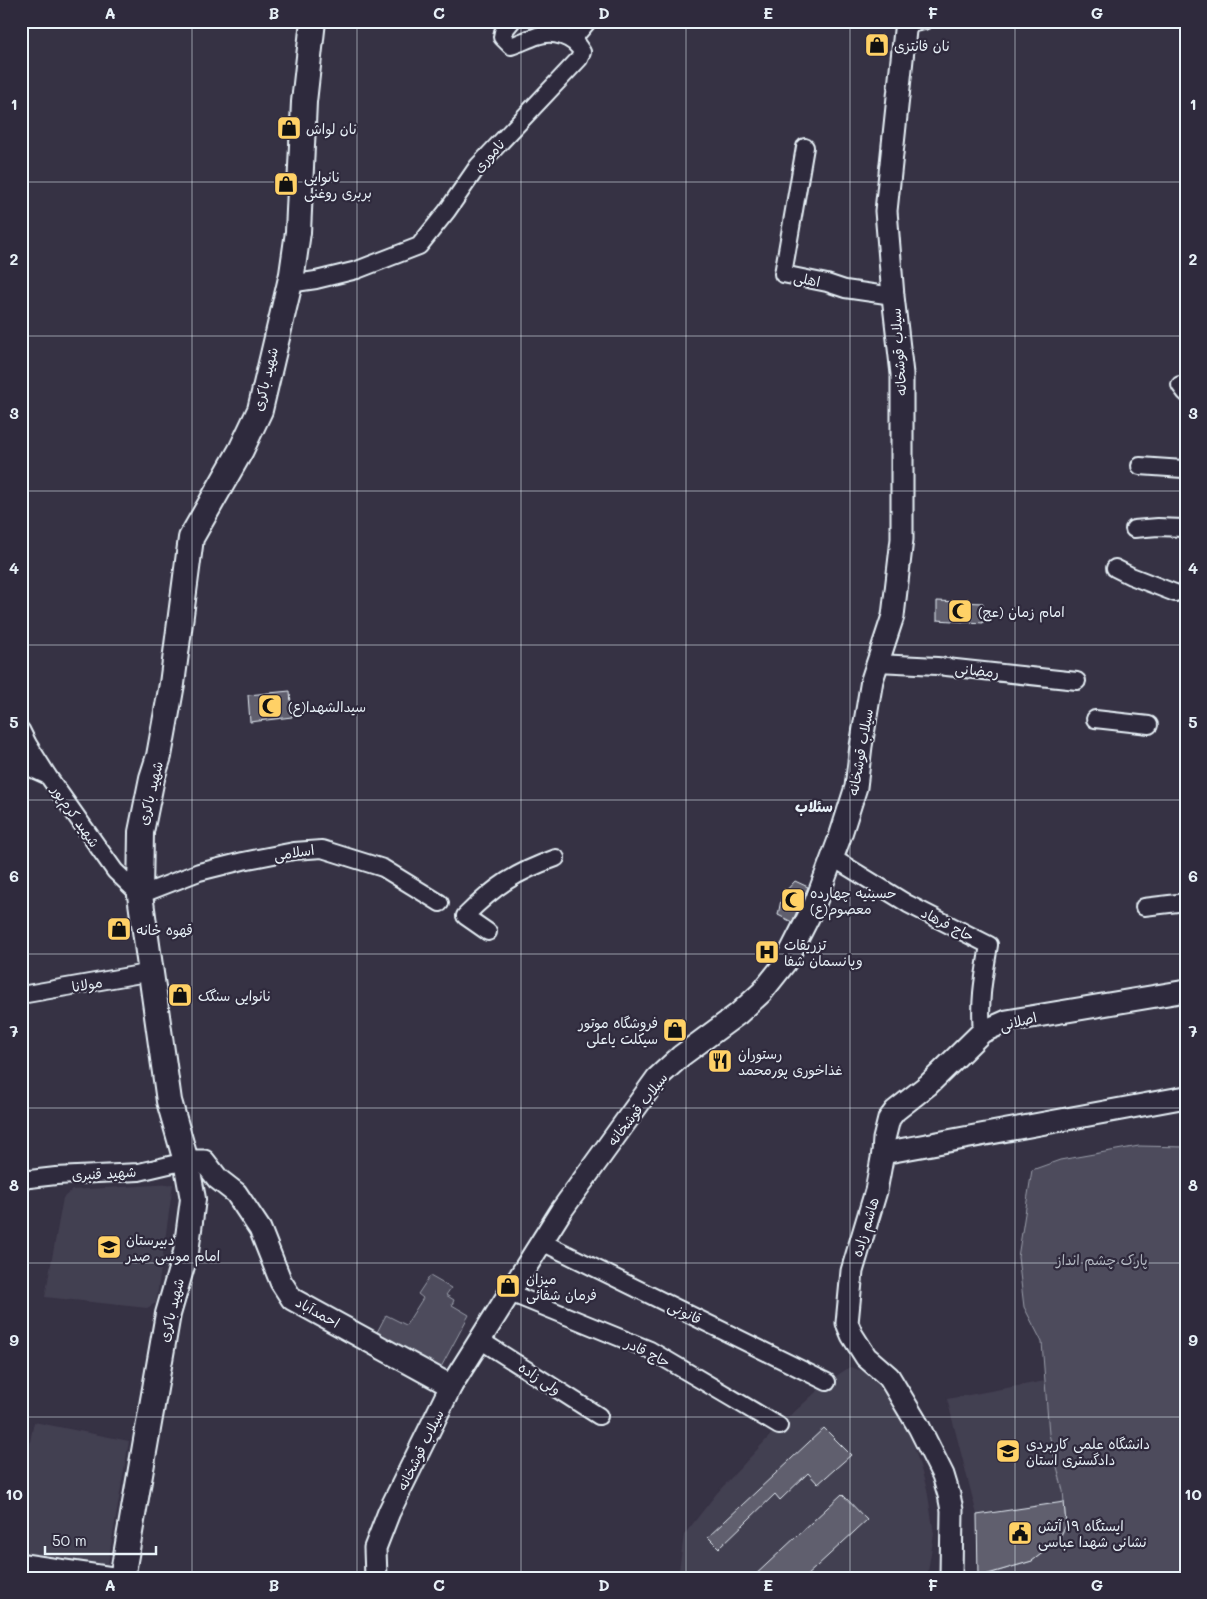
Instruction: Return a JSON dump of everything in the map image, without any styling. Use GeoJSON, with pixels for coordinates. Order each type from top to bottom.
{"type":"FeatureCollection","features":[{"type":"Feature","properties":{"kind":"main road","name":"شهید باکری"},"geometry":{"type":"LineString","coordinates":[[122,1577],[168,1314],[186,1252],[193,1199],[186,1161],[169,1101],[140,895],[141,832],[152,778],[159,756],[172,684],[191,538],[241,450],[260,410],[289,284],[298,232],[304,102],[313,21]]}},
{"type":"Feature","properties":{"kind":"street"},"geometry":{"type":"LineString","coordinates":[[512,21],[503,32],[502,37],[511,46],[539,35],[557,35],[572,40],[588,21]]}},
{"type":"Feature","properties":{"kind":"street","name":"سیلاب قوشخانه"},"geometry":{"type":"LineString","coordinates":[[376,1578],[375,1548],[389,1512],[451,1386],[561,1212],[657,1078],[762,992],[785,963],[816,904],[832,858],[856,787],[870,689],[893,616],[902,538],[902,374],[886,212],[911,23]]}},
{"type":"Feature","properties":{"kind":"street","name":"ناموری"},"geometry":{"type":"LineString","coordinates":[[289,284],[357,270],[419,246],[447,211],[478,166],[579,59],[582,52],[572,40]]}},
{"type":"Feature","properties":{"kind":"street","name":"اهلی"},"geometry":{"type":"LineString","coordinates":[[805,147],[782,274],[831,284],[845,289],[893,296]]}},
{"type":"Feature","properties":{"kind":"street"},"geometry":{"type":"LineString","coordinates":[[1140,466],[1183,469]]}},
{"type":"Feature","properties":{"kind":"street"},"geometry":{"type":"LineString","coordinates":[[1134,529],[1158,527],[1183,528]]}},
{"type":"Feature","properties":{"kind":"street"},"geometry":{"type":"LineString","coordinates":[[1115,568],[1175,592]]}},
{"type":"Feature","properties":{"kind":"street","name":"رمضانی"},"geometry":{"type":"LineString","coordinates":[[878,663],[937,666],[1077,682]]}},
{"type":"Feature","properties":{"kind":"street"},"geometry":{"type":"LineString","coordinates":[[1095,719],[1149,725]]}},
{"type":"Feature","properties":{"kind":"street","name":"شهید کرم‌پور"},"geometry":{"type":"LineString","coordinates":[[21,730],[48,776],[115,871],[140,895]]}},
{"type":"Feature","properties":{"kind":"street"},"geometry":{"type":"LineString","coordinates":[[21,767],[26,766],[48,776]]}},
{"type":"Feature","properties":{"kind":"street","name":"اسلامی"},"geometry":{"type":"LineString","coordinates":[[140,895],[199,872],[243,860],[294,851],[322,849],[383,868],[440,902]]}},
{"type":"Feature","properties":{"kind":"street"},"geometry":{"type":"LineString","coordinates":[[488,932],[465,916],[498,886],[521,872],[556,858]]}},
{"type":"Feature","properties":{"kind":"street","name":"حاج فرهاد"},"geometry":{"type":"LineString","coordinates":[[832,858],[908,904],[989,945],[981,986],[980,1012],[982,1032]]}},
{"type":"Feature","properties":{"kind":"street"},"geometry":{"type":"LineString","coordinates":[[1144,907],[1186,902]]}},
{"type":"Feature","properties":{"kind":"street","name":"مولانا"},"geometry":{"type":"LineString","coordinates":[[21,995],[152,972]]}},
{"type":"Feature","properties":{"kind":"street","name":"اصلانی"},"geometry":{"type":"LineString","coordinates":[[883,1154],[884,1139],[889,1120],[895,1111],[928,1085],[982,1032],[1007,1021],[1186,991]]}},
{"type":"Feature","properties":{"kind":"street"},"geometry":{"type":"LineString","coordinates":[[883,1154],[1186,1097]]}},
{"type":"Feature","properties":{"kind":"street","name":"هاشم زاده"},"geometry":{"type":"LineString","coordinates":[[883,1154],[876,1191],[852,1271],[847,1323],[866,1358],[888,1377],[919,1427],[943,1475],[952,1510],[951,1578]]}},
{"type":"Feature","properties":{"kind":"street","name":"شهید قنبری"},"geometry":{"type":"LineString","coordinates":[[21,1180],[56,1176],[140,1172],[186,1161]]}},
{"type":"Feature","properties":{"kind":"street","name":"احمدآباد"},"geometry":{"type":"LineString","coordinates":[[186,1161],[204,1162],[218,1179],[236,1193],[260,1229],[281,1282],[292,1299],[451,1386]]}},
{"type":"Feature","properties":{"kind":"street","name":"قانونی"},"geometry":{"type":"LineString","coordinates":[[542,1242],[827,1382]]}},
{"type":"Feature","properties":{"kind":"street","name":"حاج قادر"},"geometry":{"type":"LineString","coordinates":[[510,1293],[650,1350],[779,1426]]}},
{"type":"Feature","properties":{"kind":"street","name":"ولی زاده"},"geometry":{"type":"LineString","coordinates":[[480,1340],[599,1416]]}},
{"type":"Feature","properties":{"kind":"street"},"geometry":{"type":"LineString","coordinates":[[21,1562],[122,1577]]}},
{"type":"Feature","properties":{"kind":"shaded area","name":"دبیرستان امام موسی صدر"},"geometry":{"type":"Polygon","coordinates":[[[173,1184],[156,1303],[147,1308],[45,1297],[63,1198],[72,1190],[173,1184]]]}},
{"type":"Feature","properties":{"kind":"shaded area"},"geometry":{"type":"Polygon","coordinates":[[[850,1367],[870,1373],[909,1430],[927,1489],[934,1534],[927,1578],[678,1578],[684,1535],[717,1493],[779,1426],[827,1382],[850,1367]]]}},
{"type":"Feature","properties":{"kind":"shaded area","name":"دانشگاه علمی کاربردی دادگستری استان"},"geometry":{"type":"Polygon","coordinates":[[[1045,1381],[1064,1502],[977,1515],[947,1399],[1045,1381]]]}},
{"type":"Feature","properties":{"kind":"shaded area"},"geometry":{"type":"Polygon","coordinates":[[[34,1422],[129,1441],[107,1569],[21,1555],[21,1487],[34,1422]]]}},
{"type":"Feature","properties":{"kind":"green space","name":"پارک چشم انداز"},"geometry":{"type":"Polygon","coordinates":[[[1139,1146],[1186,1147],[1186,1578],[975,1578],[1032,1561],[1058,1541],[1066,1525],[1063,1491],[1049,1434],[1042,1342],[1024,1307],[1018,1257],[1032,1170],[1060,1160],[1139,1146]]]}},
{"type":"Feature","properties":{"kind":"green space"},"geometry":{"type":"Polygon","coordinates":[[[430,1276],[451,1288],[446,1295],[454,1300],[452,1305],[469,1315],[440,1369],[375,1336],[386,1315],[406,1325],[423,1298],[418,1294],[430,1276]]]}},
{"type":"Feature","properties":{"kind":"building","name":"امام زمان (عج)"},"geometry":{"type":"Polygon","coordinates":[[[937,601],[983,603],[983,623],[937,620],[937,601]]]}},
{"type":"Feature","properties":{"kind":"building","name":"سیدالشهدا(ع)"},"geometry":{"type":"Polygon","coordinates":[[[290,691],[292,717],[250,722],[248,695],[290,691]]]}},
{"type":"Feature","properties":{"kind":"building","name":"حسینیه چهارده معصوم(ع)"},"geometry":{"type":"Polygon","coordinates":[[[795,881],[808,887],[792,922],[778,915],[782,895],[795,881]]]}},
{"type":"Feature","properties":{"kind":"building"},"geometry":{"type":"Polygon","coordinates":[[[824,1428],[851,1455],[818,1484],[808,1473],[780,1500],[775,1494],[719,1548],[708,1537],[824,1428]]]}},
{"type":"Feature","properties":{"kind":"building"},"geometry":{"type":"Polygon","coordinates":[[[842,1494],[867,1520],[804,1578],[752,1578],[842,1494]]]}},
{"type":"Feature","properties":{"kind":"building","name":"ایستگاه ۱۹ آتش نشانی شهدا عباسی"},"geometry":{"type":"Polygon","coordinates":[[[1064,1502],[1066,1525],[1058,1541],[1032,1561],[978,1577],[977,1515],[1064,1502]]]}},
{"type":"Feature","properties":{"kind":"place","name":"نان فانتزی"},"geometry":{"type":"Point","coordinates":[877,45]}},
{"type":"Feature","properties":{"kind":"place","name":"نان لواش"},"geometry":{"type":"Point","coordinates":[289,128]}},
{"type":"Feature","properties":{"kind":"place","name":"نانوایی بربری روغنی"},"geometry":{"type":"Point","coordinates":[286,184]}},
{"type":"Feature","properties":{"kind":"place","name":"امام زمان (عج)"},"geometry":{"type":"Point","coordinates":[960,611]}},
{"type":"Feature","properties":{"kind":"place","name":"سیدالشهدا(ع)"},"geometry":{"type":"Point","coordinates":[270,706]}},
{"type":"Feature","properties":{"kind":"place","name":"حسینیه چهارده معصوم(ع)"},"geometry":{"type":"Point","coordinates":[793,900]}},
{"type":"Feature","properties":{"kind":"place","name":"قهوه خانه"},"geometry":{"type":"Point","coordinates":[119,929]}},
{"type":"Feature","properties":{"kind":"place","name":"تزریقات وپانسمان شفا"},"geometry":{"type":"Point","coordinates":[767,952]}},
{"type":"Feature","properties":{"kind":"place","name":"نانوایی سنگک"},"geometry":{"type":"Point","coordinates":[180,995]}},
{"type":"Feature","properties":{"kind":"place","name":"فروشگاه موتور سیکلت یاعلی"},"geometry":{"type":"Point","coordinates":[675,1030]}},
{"type":"Feature","properties":{"kind":"place","name":"رستوران غذاخوری پورمحمد"},"geometry":{"type":"Point","coordinates":[720,1061]}},
{"type":"Feature","properties":{"kind":"place","name":"دبیرستان امام موسی صدر"},"geometry":{"type":"Point","coordinates":[109,1247]}},
{"type":"Feature","properties":{"kind":"place","name":"میزان فرمان شفائی"},"geometry":{"type":"Point","coordinates":[508,1286]}},
{"type":"Feature","properties":{"kind":"place","name":"دانشگاه علمی کاربردی دادگستری استان"},"geometry":{"type":"Point","coordinates":[1008,1451]}},
{"type":"Feature","properties":{"kind":"place","name":"ایستگاه ۱۹ آتش نشانی شهدا عباسی"},"geometry":{"type":"Point","coordinates":[1020,1533]}},
{"type":"Feature","properties":{"kind":"district","name":"سئلاب"},"geometry":{"type":"Point","coordinates":[814,806]}}]}
